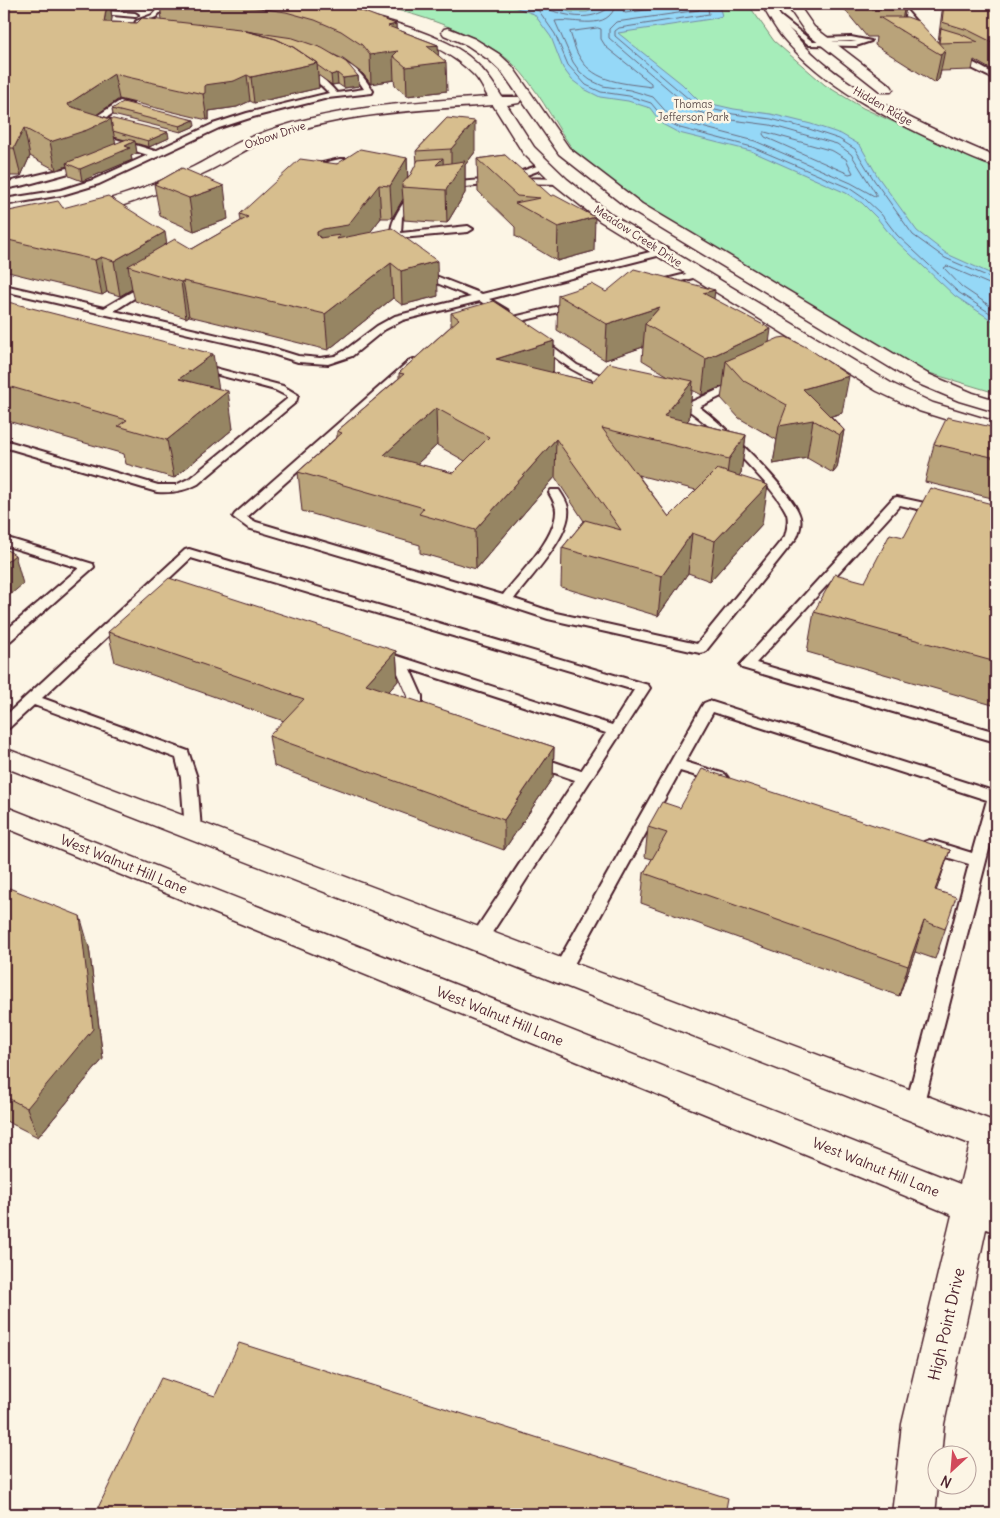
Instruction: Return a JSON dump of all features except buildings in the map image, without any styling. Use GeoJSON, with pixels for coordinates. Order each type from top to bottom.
{"type":"FeatureCollection","features":[{"type":"Feature","properties":{"kind":"street","name":"Meadow Creek Drive"},"geometry":{"type":"LineString","coordinates":[[288,4],[368,19],[421,36],[451,50],[480,73],[516,134],[528,150],[561,182],[606,218],[698,274],[800,343],[842,362],[884,387],[926,407],[996,429]]}},
{"type":"Feature","properties":{"kind":"street"},"geometry":{"type":"LineString","coordinates":[[356,4],[384,11]]}},
{"type":"Feature","properties":{"kind":"street","name":"Hidden Ridge"},"geometry":{"type":"LineString","coordinates":[[792,4],[810,30],[879,86],[895,94]]}},
{"type":"Feature","properties":{"kind":"street","name":"Hidden Ridge"},"geometry":{"type":"LineString","coordinates":[[770,8],[795,43],[823,67],[866,98],[924,129],[996,162]]}},
{"type":"Feature","properties":{"kind":"street","name":"Meadow Creek Drive"},"geometry":{"type":"LineString","coordinates":[[436,27],[471,42],[494,57],[507,69],[564,151],[636,207],[921,378],[966,397],[996,406]]}},
{"type":"Feature","properties":{"kind":"street","name":"Oxbow Drive"},"geometry":{"type":"LineString","coordinates":[[63,217],[142,196],[200,170],[242,146],[266,136],[313,122],[367,111],[530,100]]}},
{"type":"Feature","properties":{"kind":"street"},"geometry":{"type":"LineString","coordinates":[[4,757],[914,1108],[994,1135]]}},
{"type":"Feature","properties":{"kind":"street","name":"West Walnut Hill Lane"},"geometry":{"type":"LineString","coordinates":[[4,816],[984,1211]]}},
{"type":"Feature","properties":{"kind":"street","name":"High Point Drive"},"geometry":{"type":"LineString","coordinates":[[914,1514],[923,1424],[984,1211],[994,1135]]}},
{"type":"Feature","properties":{"kind":"lane"},"geometry":{"type":"LineString","coordinates":[[83,12],[138,24],[154,16],[165,4]]}},
{"type":"Feature","properties":{"kind":"lane"},"geometry":{"type":"LineString","coordinates":[[902,41],[915,24],[901,8],[905,6],[925,4],[996,10]]}},
{"type":"Feature","properties":{"kind":"lane"},"geometry":{"type":"LineString","coordinates":[[770,8],[811,44],[825,42],[856,44],[877,41]]}},
{"type":"Feature","properties":{"kind":"lane"},"geometry":{"type":"LineString","coordinates":[[946,54],[959,58],[996,78]]}},
{"type":"Feature","properties":{"kind":"lane"},"geometry":{"type":"LineString","coordinates":[[4,202],[62,192],[96,182],[188,138],[216,126],[250,115],[329,96],[369,91],[359,76],[333,60]]}},
{"type":"Feature","properties":{"kind":"lane"},"geometry":{"type":"LineString","coordinates":[[292,64],[299,66],[325,84],[333,93],[329,96]]}},
{"type":"Feature","properties":{"kind":"lane"},"geometry":{"type":"LineString","coordinates":[[141,108],[123,103],[80,131],[155,154]]}},
{"type":"Feature","properties":{"kind":"lane"},"geometry":{"type":"LineString","coordinates":[[101,117],[110,119]]}},
{"type":"Feature","properties":{"kind":"lane"},"geometry":{"type":"LineString","coordinates":[[207,124],[216,126]]}},
{"type":"Feature","properties":{"kind":"lane"},"geometry":{"type":"LineString","coordinates":[[171,134],[188,138]]}},
{"type":"Feature","properties":{"kind":"lane"},"geometry":{"type":"LineString","coordinates":[[112,154],[128,146]]}},
{"type":"Feature","properties":{"kind":"lane"},"geometry":{"type":"LineString","coordinates":[[301,170],[340,161],[369,162]]}},
{"type":"Feature","properties":{"kind":"lane"},"geometry":{"type":"LineString","coordinates":[[4,186],[22,183],[97,162]]}},
{"type":"Feature","properties":{"kind":"lane"},"geometry":{"type":"LineString","coordinates":[[507,180],[543,166]]}},
{"type":"Feature","properties":{"kind":"lane"},"geometry":{"type":"LineString","coordinates":[[561,182],[507,180],[421,186],[398,216],[396,244],[402,259],[439,282],[480,297],[523,326],[573,368],[590,377],[624,385]]}},
{"type":"Feature","properties":{"kind":"lane"},"geometry":{"type":"LineString","coordinates":[[104,206],[121,214]]}},
{"type":"Feature","properties":{"kind":"lane"},"geometry":{"type":"LineString","coordinates":[[397,236],[468,229]]}},
{"type":"Feature","properties":{"kind":"lane"},"geometry":{"type":"LineString","coordinates":[[4,288],[269,350],[287,357],[327,361],[341,358],[356,350],[390,322],[400,317],[446,308],[480,297],[662,252]]}},
{"type":"Feature","properties":{"kind":"lane"},"geometry":{"type":"LineString","coordinates":[[645,287],[698,274]]}},
{"type":"Feature","properties":{"kind":"lane"},"geometry":{"type":"LineString","coordinates":[[107,311],[158,280]]}},
{"type":"Feature","properties":{"kind":"lane"},"geometry":{"type":"LineString","coordinates":[[490,326],[523,326],[590,301]]}},
{"type":"Feature","properties":{"kind":"lane"},"geometry":{"type":"LineString","coordinates":[[426,352],[239,517],[252,525],[506,600],[553,616],[700,649],[791,536],[795,527],[792,513],[776,489],[707,419],[690,407],[660,394]]}},
{"type":"Feature","properties":{"kind":"lane"},"geometry":{"type":"LineString","coordinates":[[823,364],[842,362]]}},
{"type":"Feature","properties":{"kind":"lane"},"geometry":{"type":"LineString","coordinates":[[4,444],[158,488],[172,490],[183,488],[194,481],[292,400],[293,395],[279,388],[183,363]]}},
{"type":"Feature","properties":{"kind":"lane"},"geometry":{"type":"LineString","coordinates":[[690,407],[753,377]]}},
{"type":"Feature","properties":{"kind":"lane"},"geometry":{"type":"LineString","coordinates":[[506,600],[562,522],[563,509],[555,493]]}},
{"type":"Feature","properties":{"kind":"lane"},"geometry":{"type":"LineString","coordinates":[[953,513],[897,501],[747,665],[996,737]]}},
{"type":"Feature","properties":{"kind":"lane"},"geometry":{"type":"LineString","coordinates":[[4,541],[88,567],[4,639]]}},
{"type":"Feature","properties":{"kind":"lane"},"geometry":{"type":"LineString","coordinates":[[4,725],[189,553],[643,688],[478,940]]}},
{"type":"Feature","properties":{"kind":"lane"},"geometry":{"type":"LineString","coordinates":[[156,584],[175,590]]}},
{"type":"Feature","properties":{"kind":"lane"},"geometry":{"type":"LineString","coordinates":[[362,649],[615,731]]}},
{"type":"Feature","properties":{"kind":"lane"},"geometry":{"type":"LineString","coordinates":[[400,661],[415,696],[415,707],[438,726]]}},
{"type":"Feature","properties":{"kind":"lane"},"geometry":{"type":"LineString","coordinates":[[32,699],[183,755],[189,778],[193,830]]}},
{"type":"Feature","properties":{"kind":"lane"},"geometry":{"type":"LineString","coordinates":[[561,972],[709,706],[995,797],[914,1108]]}},
{"type":"Feature","properties":{"kind":"lane"},"geometry":{"type":"LineString","coordinates":[[520,755],[585,778]]}},
{"type":"Feature","properties":{"kind":"lane"},"geometry":{"type":"LineString","coordinates":[[677,765],[733,783]]}},
{"type":"Feature","properties":{"kind":"lane"},"geometry":{"type":"LineString","coordinates":[[912,840],[979,861]]}},
{"type":"Feature","properties":{"kind":"green space","name":"Thomas Jefferson Park"},"geometry":{"type":"Polygon","coordinates":[[[370,4],[748,4],[774,41],[825,85],[863,108],[996,169],[996,393],[926,372],[642,204],[594,169],[577,154],[521,72],[498,52],[482,42],[425,18],[370,4]]]}},
{"type":"Feature","properties":{"kind":"water"},"geometry":{"type":"Polygon","coordinates":[[[505,4],[546,4],[570,12],[587,12],[604,6],[635,4],[705,4],[720,9],[722,16],[711,19],[618,33],[682,84],[699,101],[734,109],[771,114],[811,124],[841,134],[860,145],[878,177],[917,231],[947,254],[996,276],[996,323],[955,296],[893,238],[862,203],[846,193],[751,151],[679,133],[662,124],[650,108],[628,101],[600,97],[584,89],[572,80],[563,68],[551,37],[534,14],[505,4]]]}}]}
